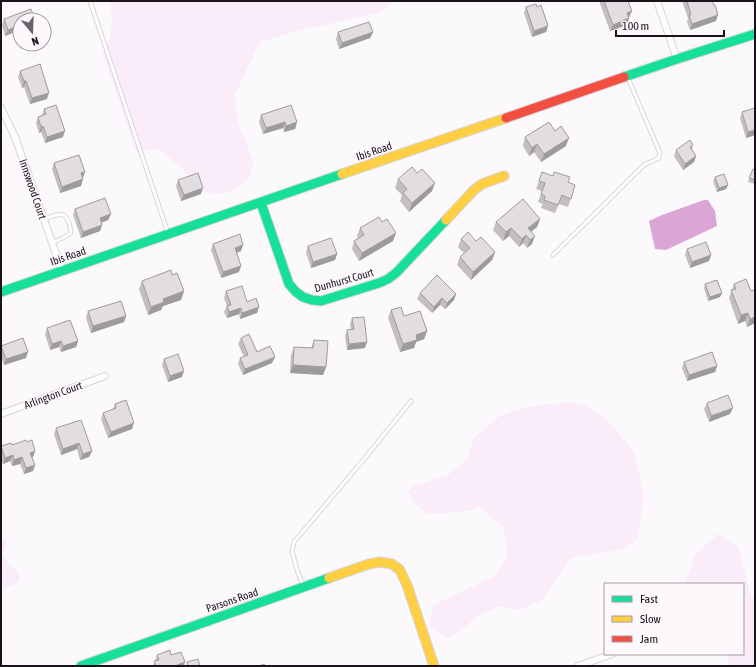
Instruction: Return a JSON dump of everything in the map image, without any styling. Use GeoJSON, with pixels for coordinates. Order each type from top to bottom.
{"type":"FeatureCollection","features":[{"type":"Feature","properties":{"kind":"street"},"geometry":{"type":"LineString","coordinates":[[657,1],[677,60]]}},
{"type":"Feature","properties":{"kind":"street","name":"Ibis Road"},"geometry":{"type":"LineString","coordinates":[[1,292],[628,76],[755,34]]}},
{"type":"Feature","properties":{"kind":"street","name":"Innswood Court"},"geometry":{"type":"LineString","coordinates":[[1,108],[15,137],[62,271]]}},
{"type":"Feature","properties":{"kind":"street","name":"Dunhurst Court"},"geometry":{"type":"LineString","coordinates":[[261,203],[290,284],[294,291],[313,301],[321,301],[388,279],[474,190],[482,184],[504,176]]}},
{"type":"Feature","properties":{"kind":"street","name":"Arlington Court"},"geometry":{"type":"LineString","coordinates":[[1,414],[105,376]]}},
{"type":"Feature","properties":{"kind":"street","name":"Parsons Road"},"geometry":{"type":"LineString","coordinates":[[81,666],[370,564],[380,562],[392,564],[400,570],[407,585],[434,666]]}},
{"type":"Feature","properties":{"kind":"street"},"geometry":{"type":"LineString","coordinates":[[578,666],[609,655]]}},
{"type":"Feature","properties":{"kind":"lane"},"geometry":{"type":"LineString","coordinates":[[90,1],[169,234]]}},
{"type":"Feature","properties":{"kind":"lane"},"geometry":{"type":"LineString","coordinates":[[553,255],[644,165],[659,158],[660,153],[658,147],[628,76]]}},
{"type":"Feature","properties":{"kind":"lane"},"geometry":{"type":"LineString","coordinates":[[44,220],[54,216],[63,215],[66,217],[70,226],[70,232],[52,243]]}},
{"type":"Feature","properties":{"kind":"lane"},"geometry":{"type":"LineString","coordinates":[[304,587],[297,570],[292,551],[294,542],[411,401]]}},
{"type":"Feature","properties":{"kind":"shaded area"},"geometry":{"type":"Polygon","coordinates":[[[110,1],[395,1],[381,12],[293,32],[260,42],[235,94],[238,122],[253,162],[251,174],[240,186],[229,192],[214,194],[202,191],[179,165],[157,149],[136,152],[103,54],[110,38],[112,22],[110,1]]]}},
{"type":"Feature","properties":{"kind":"shaded area"},"geometry":{"type":"Polygon","coordinates":[[[704,200],[708,200],[715,211],[717,226],[666,250],[655,249],[649,221],[704,200]]]}},
{"type":"Feature","properties":{"kind":"shaded area"},"geometry":{"type":"Polygon","coordinates":[[[568,402],[587,406],[611,424],[634,452],[644,495],[638,538],[624,549],[571,558],[542,600],[520,610],[499,606],[477,616],[462,630],[447,638],[429,627],[434,605],[495,576],[507,556],[504,528],[478,505],[473,510],[426,513],[415,503],[408,492],[415,485],[448,475],[467,459],[474,438],[498,417],[524,408],[568,402]]]}},
{"type":"Feature","properties":{"kind":"shaded area"},"geometry":{"type":"Polygon","coordinates":[[[718,534],[738,546],[751,596],[755,599],[755,666],[730,666],[727,655],[744,655],[744,583],[685,583],[695,555],[718,534]]]}},
{"type":"Feature","properties":{"kind":"shaded area"},"geometry":{"type":"Polygon","coordinates":[[[1,538],[7,542],[2,554],[18,572],[20,580],[15,584],[1,589],[1,538]]]}},
{"type":"Feature","properties":{"kind":"building"},"geometry":{"type":"Polygon","coordinates":[[[604,1],[628,1],[632,11],[627,13],[629,18],[613,25],[604,1]]]}},
{"type":"Feature","properties":{"kind":"building"},"geometry":{"type":"Polygon","coordinates":[[[687,1],[712,1],[718,15],[692,24],[687,1]]]}},
{"type":"Feature","properties":{"kind":"building"},"geometry":{"type":"Polygon","coordinates":[[[536,4],[537,7],[541,5],[548,26],[534,31],[526,7],[536,4]]]}},
{"type":"Feature","properties":{"kind":"building"},"geometry":{"type":"Polygon","coordinates":[[[31,9],[32,12],[23,12],[31,9]]]}},
{"type":"Feature","properties":{"kind":"building"},"geometry":{"type":"Polygon","coordinates":[[[12,16],[12,28],[8,30],[4,19],[12,16]]]}},
{"type":"Feature","properties":{"kind":"building"},"geometry":{"type":"Polygon","coordinates":[[[369,22],[373,32],[342,43],[338,32],[369,22]]]}},
{"type":"Feature","properties":{"kind":"building"},"geometry":{"type":"Polygon","coordinates":[[[40,64],[49,93],[32,98],[26,81],[24,81],[20,71],[40,64]]]}},
{"type":"Feature","properties":{"kind":"building"},"geometry":{"type":"Polygon","coordinates":[[[56,105],[65,131],[47,137],[43,126],[41,127],[38,117],[46,114],[44,109],[56,105]]]}},
{"type":"Feature","properties":{"kind":"building"},"geometry":{"type":"Polygon","coordinates":[[[291,105],[297,122],[286,126],[285,122],[266,128],[261,115],[291,105]]]}},
{"type":"Feature","properties":{"kind":"building"},"geometry":{"type":"Polygon","coordinates":[[[755,108],[755,130],[748,132],[742,112],[755,108]]]}},
{"type":"Feature","properties":{"kind":"building"},"geometry":{"type":"Polygon","coordinates":[[[549,122],[555,131],[561,126],[569,138],[544,154],[537,144],[532,148],[525,137],[549,122]]]}},
{"type":"Feature","properties":{"kind":"building"},"geometry":{"type":"Polygon","coordinates":[[[690,140],[693,145],[690,147],[696,156],[685,164],[676,150],[690,140]]]}},
{"type":"Feature","properties":{"kind":"building"},"geometry":{"type":"Polygon","coordinates":[[[79,155],[85,172],[81,173],[83,179],[62,187],[54,163],[79,155]]]}},
{"type":"Feature","properties":{"kind":"building"},"geometry":{"type":"Polygon","coordinates":[[[412,167],[417,173],[422,169],[435,183],[412,203],[403,193],[407,189],[398,179],[412,167]]]}},
{"type":"Feature","properties":{"kind":"building"},"geometry":{"type":"Polygon","coordinates":[[[753,169],[755,170],[755,180],[749,178],[753,169]]]}},
{"type":"Feature","properties":{"kind":"building"},"geometry":{"type":"Polygon","coordinates":[[[542,172],[553,176],[554,172],[570,177],[568,182],[575,185],[571,199],[562,195],[558,205],[544,200],[545,196],[541,194],[545,183],[539,181],[542,172]]]}},
{"type":"Feature","properties":{"kind":"building"},"geometry":{"type":"Polygon","coordinates":[[[198,173],[203,188],[184,195],[178,180],[198,173]]]}},
{"type":"Feature","properties":{"kind":"building"},"geometry":{"type":"Polygon","coordinates":[[[724,174],[728,185],[719,188],[715,177],[724,174]]]}},
{"type":"Feature","properties":{"kind":"building"},"geometry":{"type":"Polygon","coordinates":[[[105,198],[111,214],[100,218],[102,225],[83,232],[75,209],[105,198]]]}},
{"type":"Feature","properties":{"kind":"building"},"geometry":{"type":"Polygon","coordinates":[[[523,199],[540,219],[528,228],[535,236],[530,240],[526,235],[522,239],[511,228],[506,232],[496,222],[523,199]]]}},
{"type":"Feature","properties":{"kind":"building"},"geometry":{"type":"Polygon","coordinates":[[[379,217],[382,222],[387,219],[396,233],[362,253],[354,241],[364,235],[360,228],[379,217]]]}},
{"type":"Feature","properties":{"kind":"building"},"geometry":{"type":"Polygon","coordinates":[[[468,232],[476,241],[481,237],[495,252],[473,272],[460,257],[470,248],[461,239],[468,232]]]}},
{"type":"Feature","properties":{"kind":"building"},"geometry":{"type":"Polygon","coordinates":[[[240,234],[243,245],[235,248],[241,266],[223,272],[213,244],[240,234]]]}},
{"type":"Feature","properties":{"kind":"building"},"geometry":{"type":"Polygon","coordinates":[[[331,238],[337,254],[313,262],[308,246],[331,238]]]}},
{"type":"Feature","properties":{"kind":"building"},"geometry":{"type":"Polygon","coordinates":[[[706,242],[711,255],[692,262],[687,249],[706,242]]]}},
{"type":"Feature","properties":{"kind":"building"},"geometry":{"type":"Polygon","coordinates":[[[171,270],[172,275],[177,273],[184,291],[163,299],[164,302],[151,307],[142,281],[171,270]]]}},
{"type":"Feature","properties":{"kind":"building"},"geometry":{"type":"Polygon","coordinates":[[[437,275],[456,294],[447,303],[442,298],[434,307],[420,293],[437,275]]]}},
{"type":"Feature","properties":{"kind":"building"},"geometry":{"type":"Polygon","coordinates":[[[746,279],[751,291],[755,290],[755,317],[750,319],[748,313],[741,315],[731,290],[736,289],[734,284],[746,279]]]}},
{"type":"Feature","properties":{"kind":"building"},"geometry":{"type":"Polygon","coordinates":[[[717,280],[722,293],[710,297],[705,284],[717,280]]]}},
{"type":"Feature","properties":{"kind":"building"},"geometry":{"type":"Polygon","coordinates":[[[242,286],[247,302],[256,298],[259,307],[242,313],[241,308],[229,312],[227,306],[231,305],[226,291],[242,286]]]}},
{"type":"Feature","properties":{"kind":"building"},"geometry":{"type":"Polygon","coordinates":[[[121,301],[126,316],[93,326],[88,311],[121,301]]]}},
{"type":"Feature","properties":{"kind":"building"},"geometry":{"type":"Polygon","coordinates":[[[401,307],[404,316],[420,311],[427,331],[416,335],[417,340],[403,344],[391,310],[401,307]]]}},
{"type":"Feature","properties":{"kind":"building"},"geometry":{"type":"Polygon","coordinates":[[[364,317],[367,342],[349,344],[347,330],[354,329],[352,318],[364,317]]]}},
{"type":"Feature","properties":{"kind":"building"},"geometry":{"type":"Polygon","coordinates":[[[70,320],[78,341],[63,346],[61,341],[52,344],[47,328],[70,320]]]}},
{"type":"Feature","properties":{"kind":"building"},"geometry":{"type":"Polygon","coordinates":[[[249,334],[257,352],[270,346],[275,357],[245,369],[240,358],[248,355],[241,338],[249,334]]]}},
{"type":"Feature","properties":{"kind":"building"},"geometry":{"type":"Polygon","coordinates":[[[23,338],[28,352],[6,359],[1,346],[23,338]]]}},
{"type":"Feature","properties":{"kind":"building"},"geometry":{"type":"Polygon","coordinates":[[[314,340],[328,341],[326,367],[293,365],[294,347],[313,348],[314,340]]]}},
{"type":"Feature","properties":{"kind":"building"},"geometry":{"type":"Polygon","coordinates":[[[712,352],[717,366],[689,375],[684,362],[712,352]]]}},
{"type":"Feature","properties":{"kind":"building"},"geometry":{"type":"Polygon","coordinates":[[[178,354],[184,371],[170,376],[164,359],[178,354]]]}},
{"type":"Feature","properties":{"kind":"building"},"geometry":{"type":"Polygon","coordinates":[[[728,395],[733,408],[711,416],[707,403],[728,395]]]}},
{"type":"Feature","properties":{"kind":"building"},"geometry":{"type":"Polygon","coordinates":[[[126,400],[134,423],[111,432],[103,413],[116,408],[115,404],[126,400]]]}},
{"type":"Feature","properties":{"kind":"building"},"geometry":{"type":"Polygon","coordinates":[[[81,420],[92,451],[83,454],[79,443],[63,449],[56,428],[81,420]]]}},
{"type":"Feature","properties":{"kind":"building"},"geometry":{"type":"Polygon","coordinates":[[[26,440],[27,442],[32,440],[35,451],[30,453],[35,465],[26,468],[22,457],[14,460],[13,455],[5,458],[1,446],[11,443],[12,445],[26,440]]]}},
{"type":"Feature","properties":{"kind":"building"},"geometry":{"type":"Polygon","coordinates":[[[170,650],[171,655],[181,652],[185,662],[177,666],[156,666],[154,661],[159,660],[157,655],[170,650]]]}},
{"type":"Feature","properties":{"kind":"building"},"geometry":{"type":"Polygon","coordinates":[[[198,659],[200,666],[188,666],[187,662],[198,659]]]}},
{"type":"Feature","properties":{"kind":"traffic: fast"},"geometry":{"type":"LineString","coordinates":[[624,77],[755,34]]}},
{"type":"Feature","properties":{"kind":"traffic: fast"},"geometry":{"type":"LineString","coordinates":[[1,292],[342,174]]}},
{"type":"Feature","properties":{"kind":"traffic: fast"},"geometry":{"type":"LineString","coordinates":[[261,203],[289,284],[303,297],[321,301],[388,279],[396,273],[446,220]]}},
{"type":"Feature","properties":{"kind":"traffic: fast"},"geometry":{"type":"LineString","coordinates":[[81,666],[329,578]]}},
{"type":"Feature","properties":{"kind":"traffic: slow"},"geometry":{"type":"LineString","coordinates":[[342,174],[506,118]]}},
{"type":"Feature","properties":{"kind":"traffic: slow"},"geometry":{"type":"LineString","coordinates":[[446,220],[474,190],[482,184],[504,176]]}},
{"type":"Feature","properties":{"kind":"traffic: slow"},"geometry":{"type":"LineString","coordinates":[[329,578],[369,564],[380,562],[392,564],[400,570],[407,585],[434,666]]}},
{"type":"Feature","properties":{"kind":"traffic: jam"},"geometry":{"type":"LineString","coordinates":[[506,118],[624,77]]}}]}
